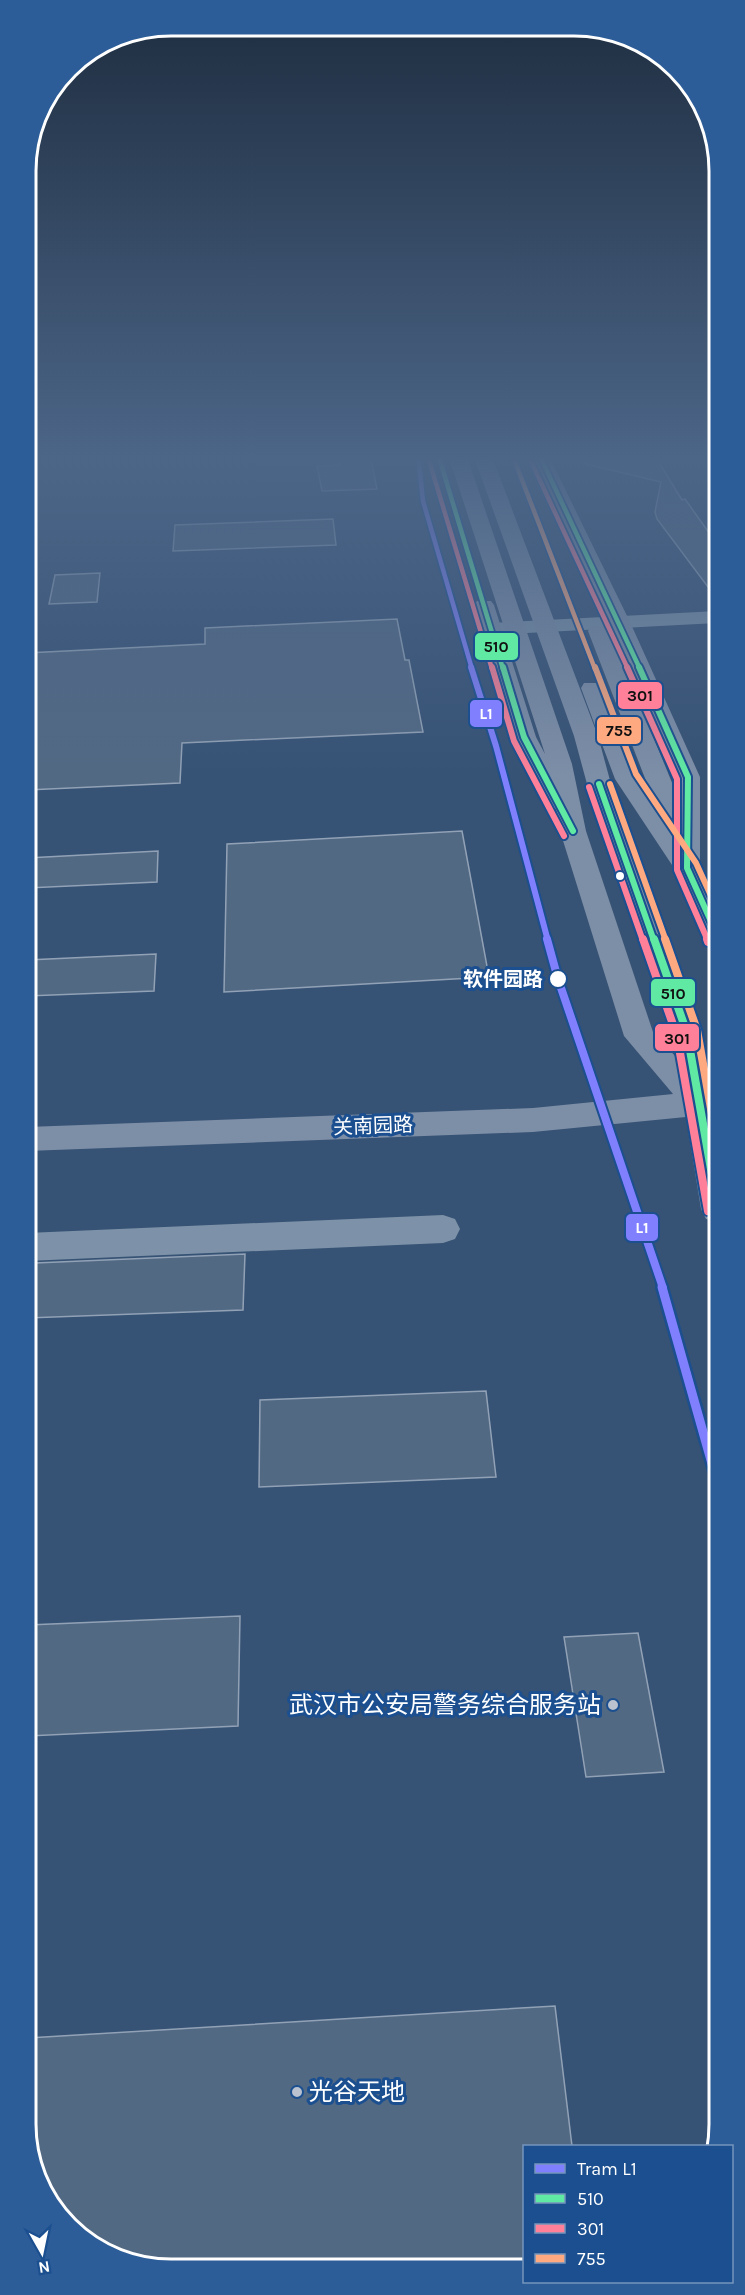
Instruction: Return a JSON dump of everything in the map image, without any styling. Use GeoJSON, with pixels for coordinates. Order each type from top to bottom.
{"type":"FeatureCollection","features":[{"type":"Feature","properties":{"kind":"main road"},"geometry":{"type":"LineString","coordinates":[[470,561],[524,737],[573,831]]}},
{"type":"Feature","properties":{"kind":"main road"},"geometry":{"type":"LineString","coordinates":[[492,561],[560,765],[573,831],[639,1036],[709,1114]]}},
{"type":"Feature","properties":{"kind":"main road"},"geometry":{"type":"LineString","coordinates":[[526,561],[598,735],[687,868]]}},
{"type":"Feature","properties":{"kind":"main road"},"geometry":{"type":"LineString","coordinates":[[538,561],[598,735],[599,784],[687,1033],[709,1114]]}},
{"type":"Feature","properties":{"kind":"main road"},"geometry":{"type":"LineString","coordinates":[[570,561],[658,775],[687,868],[709,918]]}},
{"type":"Feature","properties":{"kind":"main road"},"geometry":{"type":"LineString","coordinates":[[589,561],[688,777],[687,868]]}},
{"type":"Feature","properties":{"kind":"main road","name":"关南园路"},"geometry":{"type":"LineString","coordinates":[[36,1139],[709,1114]]}},
{"type":"Feature","properties":{"kind":"main road","name":"关南园路"},"geometry":{"type":"LineString","coordinates":[[36,1160],[539,1140],[709,1114]]}},
{"type":"Feature","properties":{"kind":"street"},"geometry":{"type":"LineString","coordinates":[[491,629],[709,617]]}},
{"type":"Feature","properties":{"kind":"street"},"geometry":{"type":"LineString","coordinates":[[36,1247],[443,1229]]}},
{"type":"Feature","properties":{"kind":"building"},"geometry":{"type":"Polygon","coordinates":[[[689,561],[709,561],[709,588],[689,561]]]}},
{"type":"Feature","properties":{"kind":"building"},"geometry":{"type":"Polygon","coordinates":[[[100,573],[97,602],[49,604],[55,575],[100,573]]]}},
{"type":"Feature","properties":{"kind":"building"},"geometry":{"type":"Polygon","coordinates":[[[397,619],[405,660],[409,660],[423,732],[182,743],[180,783],[36,790],[36,652],[205,644],[205,628],[397,619]]]}},
{"type":"Feature","properties":{"kind":"building"},"geometry":{"type":"Polygon","coordinates":[[[462,831],[489,977],[224,992],[227,844],[462,831]]]}},
{"type":"Feature","properties":{"kind":"building"},"geometry":{"type":"Polygon","coordinates":[[[158,851],[157,882],[36,888],[36,858],[158,851]]]}},
{"type":"Feature","properties":{"kind":"building"},"geometry":{"type":"Polygon","coordinates":[[[156,954],[154,991],[36,996],[36,960],[156,954]]]}},
{"type":"Feature","properties":{"kind":"building"},"geometry":{"type":"Polygon","coordinates":[[[245,1254],[243,1310],[36,1318],[36,1263],[245,1254]]]}},
{"type":"Feature","properties":{"kind":"building"},"geometry":{"type":"Polygon","coordinates":[[[486,1391],[496,1477],[259,1487],[260,1400],[486,1391]]]}},
{"type":"Feature","properties":{"kind":"building"},"geometry":{"type":"Polygon","coordinates":[[[240,1616],[238,1726],[36,1736],[36,1625],[240,1616]]]}},
{"type":"Feature","properties":{"kind":"building","name":"武汉市公安局警务综合服务站"},"geometry":{"type":"Polygon","coordinates":[[[638,1633],[664,1772],[586,1777],[564,1637],[638,1633]]]}},
{"type":"Feature","properties":{"kind":"building","name":"光谷天地"},"geometry":{"type":"Polygon","coordinates":[[[555,2006],[572,2145],[523,2145],[523,2259],[162,2259],[127,2252],[111,2245],[75,2220],[59,2199],[43,2168],[36,2124],[36,2038],[555,2006]]]}},
{"type":"Feature","properties":{"kind":"tram line","name":"L1"},"geometry":{"type":"LineString","coordinates":[[439,561],[496,746],[558,979],[672,1316],[709,1452]]}},
{"type":"Feature","properties":{"kind":"transit line","name":"301"},"geometry":{"type":"LineString","coordinates":[[460,561],[514,741],[564,836]]}},
{"type":"Feature","properties":{"kind":"transit line","name":"510"},"geometry":{"type":"LineString","coordinates":[[471,561],[524,737],[573,831]]}},
{"type":"Feature","properties":{"kind":"transit line","name":"755"},"geometry":{"type":"LineString","coordinates":[[554,561],[636,774],[696,863],[709,891]]}},
{"type":"Feature","properties":{"kind":"transit line","name":"301"},"geometry":{"type":"LineString","coordinates":[[578,561],[677,779],[677,870],[708,942]]}},
{"type":"Feature","properties":{"kind":"transit line","name":"510"},"geometry":{"type":"LineString","coordinates":[[590,561],[688,777],[687,868],[709,917]]}},
{"type":"Feature","properties":{"kind":"transit line","name":"510"},"geometry":{"type":"LineString","coordinates":[[599,784],[687,1033],[709,1158]]}},
{"type":"Feature","properties":{"kind":"transit line","name":"755"},"geometry":{"type":"LineString","coordinates":[[610,784],[697,1030],[709,1097]]}},
{"type":"Feature","properties":{"kind":"transit line","name":"301"},"geometry":{"type":"LineString","coordinates":[[589,787],[677,1036],[708,1211]]}},
{"type":"Feature","properties":{"kind":"place","name":"软件园路"},"geometry":{"type":"Point","coordinates":[558,979]}},
{"type":"Feature","properties":{"kind":"place","name":"武汉市公安局警务综合服务站"},"geometry":{"type":"Point","coordinates":[613,1705]}},
{"type":"Feature","properties":{"kind":"place","name":"光谷天地"},"geometry":{"type":"Point","coordinates":[297,2092]}}]}
